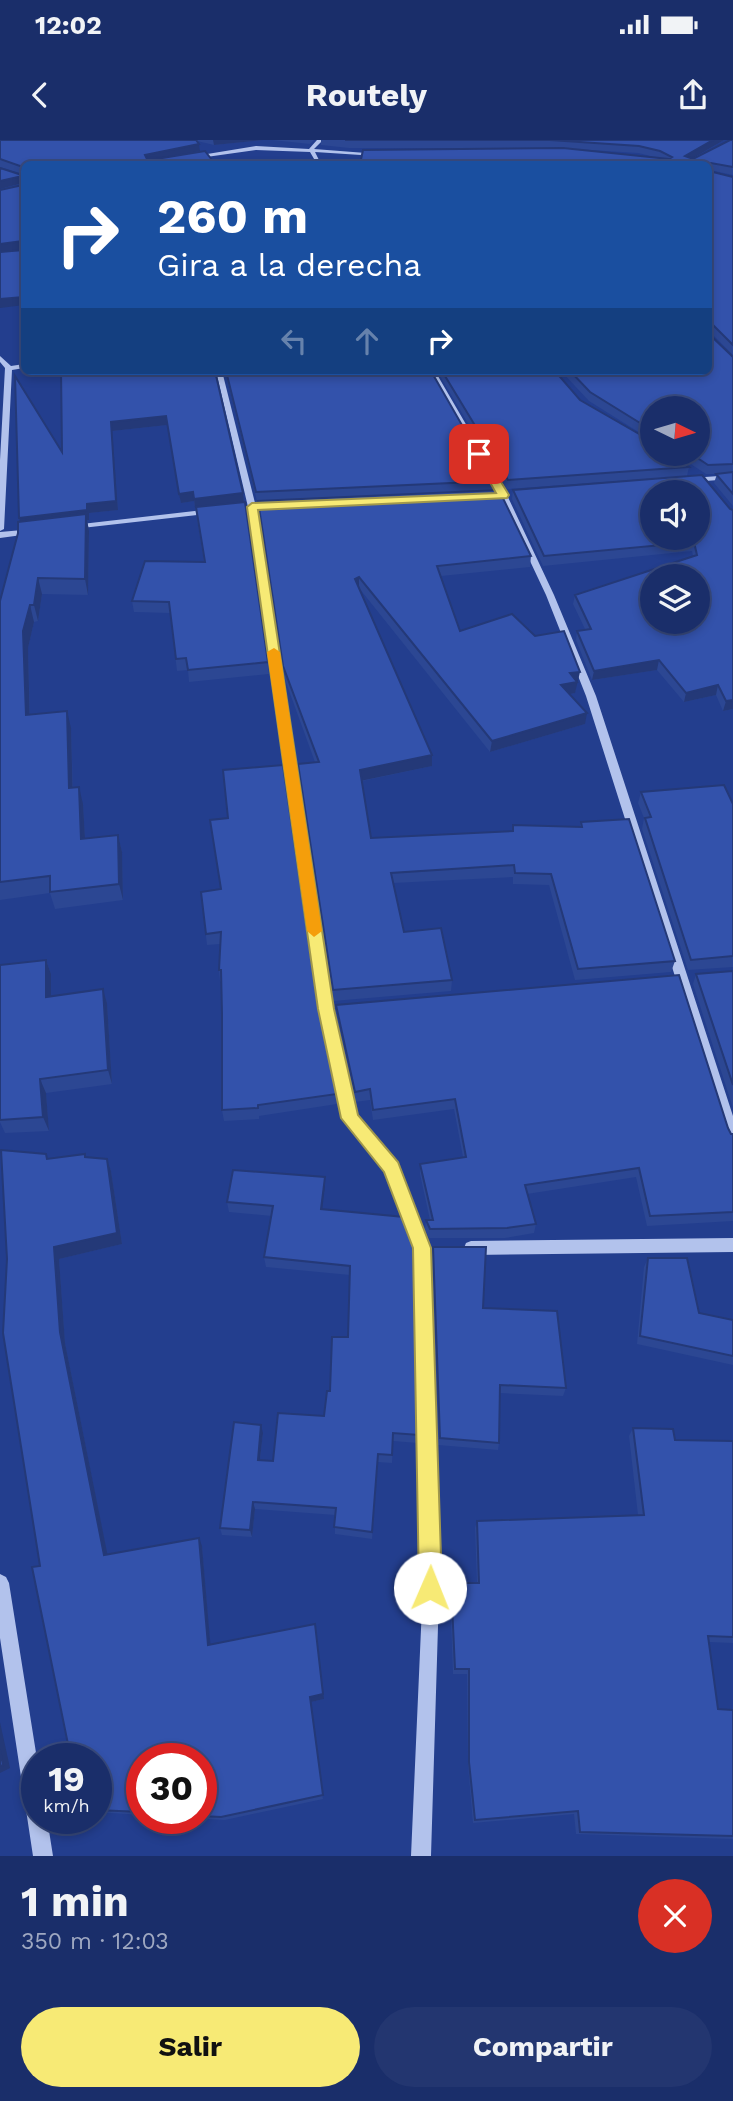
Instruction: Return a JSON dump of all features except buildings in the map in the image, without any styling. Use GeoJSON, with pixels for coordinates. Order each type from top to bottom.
{"type":"FeatureCollection","features":[{"type":"Feature","properties":{"kind":"street"},"geometry":{"type":"LineString","coordinates":[[256,140],[268,148]]}},
{"type":"Feature","properties":{"kind":"street"},"geometry":{"type":"LineString","coordinates":[[312,150],[320,140]]}},
{"type":"Feature","properties":{"kind":"street"},"geometry":{"type":"LineString","coordinates":[[210,148],[222,151]]}},
{"type":"Feature","properties":{"kind":"street"},"geometry":{"type":"LineString","coordinates":[[186,158],[222,151],[268,148],[386,154]]}},
{"type":"Feature","properties":{"kind":"street"},"geometry":{"type":"LineString","coordinates":[[312,150],[318,161]]}},
{"type":"Feature","properties":{"kind":"street"},"geometry":{"type":"LineString","coordinates":[[0,358],[9,368],[0,529]]}},
{"type":"Feature","properties":{"kind":"street"},"geometry":{"type":"LineString","coordinates":[[9,368],[21,366]]}},
{"type":"Feature","properties":{"kind":"street"},"geometry":{"type":"LineString","coordinates":[[220,375],[252,507],[350,1118],[391,1168],[436,1248],[432,1561],[421,1856]]}},
{"type":"Feature","properties":{"kind":"street"},"geometry":{"type":"LineString","coordinates":[[434,375],[503,495],[550,595],[591,696],[733,1137]]}},
{"type":"Feature","properties":{"kind":"street"},"geometry":{"type":"LineString","coordinates":[[693,472],[711,488]]}},
{"type":"Feature","properties":{"kind":"street"},"geometry":{"type":"LineString","coordinates":[[690,480],[733,477]]}},
{"type":"Feature","properties":{"kind":"street"},"geometry":{"type":"LineString","coordinates":[[489,496],[517,494]]}},
{"type":"Feature","properties":{"kind":"street"},"geometry":{"type":"LineString","coordinates":[[66,527],[226,510]]}},
{"type":"Feature","properties":{"kind":"street"},"geometry":{"type":"LineString","coordinates":[[0,535],[40,530]]}},
{"type":"Feature","properties":{"kind":"street"},"geometry":{"type":"LineString","coordinates":[[436,1248],[733,1245]]}},
{"type":"Feature","properties":{"kind":"street"},"geometry":{"type":"LineString","coordinates":[[0,1583],[25,1743]]}},
{"type":"Feature","properties":{"kind":"street"},"geometry":{"type":"LineString","coordinates":[[40,1834],[43,1856]]}},
{"type":"Feature","properties":{"kind":"slow traffic"},"geometry":{"type":"LineString","coordinates":[[274,652],[314,931]]}},
{"type":"Feature","properties":{"kind":"route"},"geometry":{"type":"LineString","coordinates":[[430,1588],[432,1561],[422,1248],[391,1168],[350,1118],[326,1009],[252,507],[503,495],[479,454]]}}]}
